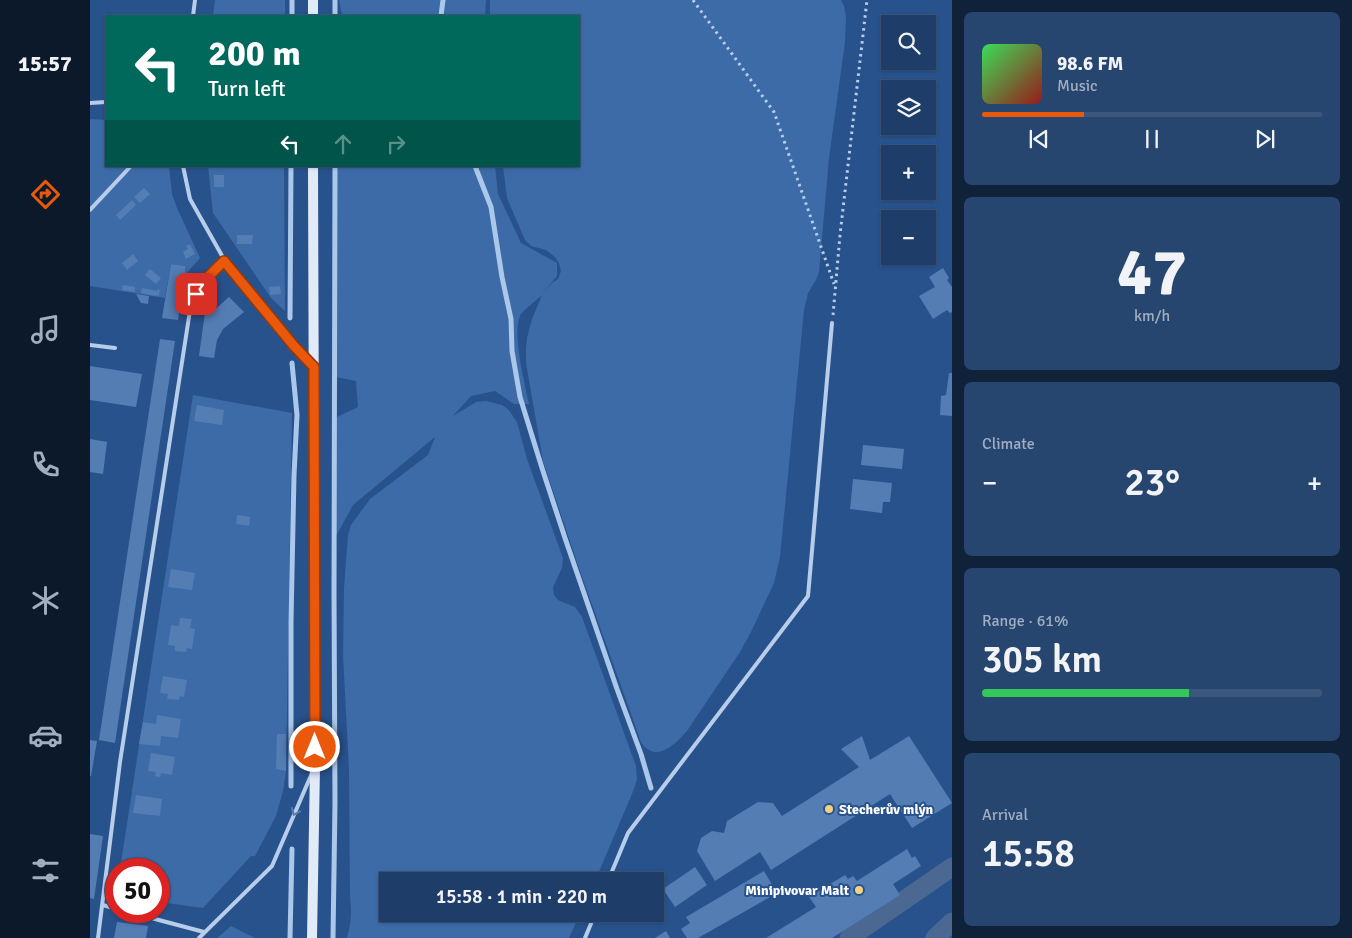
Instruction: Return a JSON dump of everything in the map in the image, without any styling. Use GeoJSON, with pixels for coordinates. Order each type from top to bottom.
{"type":"FeatureCollection","features":[{"type":"Feature","properties":{"kind":"main road"},"geometry":{"type":"LineString","coordinates":[[313,0],[313,15]]}},
{"type":"Feature","properties":{"kind":"main road"},"geometry":{"type":"LineString","coordinates":[[312,938],[315,767],[313,167]]}},
{"type":"Feature","properties":{"kind":"lane"},"geometry":{"type":"LineString","coordinates":[[193,15],[195,0]]}},
{"type":"Feature","properties":{"kind":"lane"},"geometry":{"type":"LineString","coordinates":[[90,103],[105,102]]}},
{"type":"Feature","properties":{"kind":"lane"},"geometry":{"type":"LineString","coordinates":[[90,210],[130,167]]}},
{"type":"Feature","properties":{"kind":"lane"},"geometry":{"type":"LineString","coordinates":[[183,167],[190,199],[224,261],[294,346],[314,367]]}},
{"type":"Feature","properties":{"kind":"lane"},"geometry":{"type":"LineString","coordinates":[[98,938],[120,762],[192,304],[200,285],[224,261]]}},
{"type":"Feature","properties":{"kind":"lane"},"geometry":{"type":"LineString","coordinates":[[612,872],[628,833],[808,596],[832,323]]}},
{"type":"Feature","properties":{"kind":"lane"},"geometry":{"type":"LineString","coordinates":[[90,345],[115,348]]}},
{"type":"Feature","properties":{"kind":"lane"},"geometry":{"type":"LineString","coordinates":[[199,938],[272,866],[315,767]]}},
{"type":"Feature","properties":{"kind":"lane"},"geometry":{"type":"LineString","coordinates":[[585,938],[592,922]]}},
{"type":"Feature","properties":{"kind":"lane"},"geometry":{"type":"LineString","coordinates":[[170,923],[204,932]]}},
{"type":"Feature","properties":{"kind":"path"},"geometry":{"type":"LineString","coordinates":[[693,0],[774,112],[835,287]]}},
{"type":"Feature","properties":{"kind":"path"},"geometry":{"type":"LineString","coordinates":[[832,323],[840,235],[867,0]]}},
{"type":"Feature","properties":{"kind":"shaded area"},"geometry":{"type":"Polygon","coordinates":[[[215,0],[285,0],[285,15],[213,15],[215,0]]]}},
{"type":"Feature","properties":{"kind":"shaded area"},"geometry":{"type":"Polygon","coordinates":[[[339,0],[486,0],[485,15],[342,15],[339,0]]]}},
{"type":"Feature","properties":{"kind":"shaded area"},"geometry":{"type":"Polygon","coordinates":[[[490,0],[841,0],[844,6],[846,16],[845,42],[829,158],[819,272],[808,293],[804,310],[780,557],[774,583],[740,652],[687,731],[667,749],[656,752],[650,750],[639,738],[543,461],[526,363],[527,338],[532,319],[542,295],[524,311],[520,316],[518,324],[518,346],[529,404],[514,404],[495,391],[471,396],[453,416],[476,402],[486,401],[502,405],[508,409],[517,422],[527,459],[563,558],[562,568],[553,587],[554,595],[558,600],[575,607],[582,617],[636,766],[637,780],[599,872],[379,872],[379,922],[576,922],[569,938],[347,938],[351,913],[349,770],[343,655],[344,588],[348,535],[351,525],[370,499],[428,455],[435,437],[353,505],[335,538],[335,418],[358,407],[356,381],[336,377],[337,314],[333,167],[495,167],[498,194],[521,243],[557,263],[557,276],[542,294],[558,279],[561,271],[559,263],[546,250],[531,246],[525,240],[507,198],[503,167],[580,167],[580,15],[490,15],[490,0]]]}},
{"type":"Feature","properties":{"kind":"shaded area"},"geometry":{"type":"Polygon","coordinates":[[[90,119],[105,120],[105,167],[169,167],[172,194],[200,258],[185,275],[186,266],[171,264],[165,298],[90,286],[90,119]]]}},
{"type":"Feature","properties":{"kind":"shaded area"},"geometry":{"type":"Polygon","coordinates":[[[208,167],[284,167],[285,311],[271,298],[213,213],[208,167]]]}},
{"type":"Feature","properties":{"kind":"shaded area"},"geometry":{"type":"Polygon","coordinates":[[[193,395],[292,413],[286,771],[276,816],[255,856],[251,856],[203,908],[170,904],[170,858],[122,858],[193,395]]]}},
{"type":"Feature","properties":{"kind":"shaded area"},"geometry":{"type":"Polygon","coordinates":[[[231,926],[255,938],[217,938],[231,926]]]}},
{"type":"Feature","properties":{"kind":"building"},"geometry":{"type":"Polygon","coordinates":[[[214,175],[224,175],[224,187],[214,187],[214,175]]]}},
{"type":"Feature","properties":{"kind":"building"},"geometry":{"type":"Polygon","coordinates":[[[144,188],[150,194],[140,203],[134,197],[144,188]]]}},
{"type":"Feature","properties":{"kind":"building"},"geometry":{"type":"Polygon","coordinates":[[[132,200],[136,205],[120,220],[116,215],[132,200]]]}},
{"type":"Feature","properties":{"kind":"building"},"geometry":{"type":"Polygon","coordinates":[[[237,235],[253,235],[252,244],[237,244],[237,235]]]}},
{"type":"Feature","properties":{"kind":"building"},"geometry":{"type":"Polygon","coordinates":[[[190,244],[195,254],[186,259],[183,252],[188,249],[186,246],[190,244]]]}},
{"type":"Feature","properties":{"kind":"building"},"geometry":{"type":"Polygon","coordinates":[[[133,254],[138,261],[127,270],[122,263],[133,254]]]}},
{"type":"Feature","properties":{"kind":"building"},"geometry":{"type":"Polygon","coordinates":[[[171,264],[186,266],[178,320],[162,318],[171,264]]]}},
{"type":"Feature","properties":{"kind":"building"},"geometry":{"type":"Polygon","coordinates":[[[943,268],[949,278],[947,280],[952,287],[952,312],[950,313],[947,310],[933,319],[919,296],[935,287],[929,277],[943,268]]]}},
{"type":"Feature","properties":{"kind":"building"},"geometry":{"type":"Polygon","coordinates":[[[150,269],[161,278],[156,284],[145,275],[150,269]]]}},
{"type":"Feature","properties":{"kind":"building"},"geometry":{"type":"Polygon","coordinates":[[[123,285],[135,287],[135,292],[122,290],[123,285]]]}},
{"type":"Feature","properties":{"kind":"building"},"geometry":{"type":"Polygon","coordinates":[[[280,286],[281,294],[270,295],[269,287],[280,286]]]}},
{"type":"Feature","properties":{"kind":"building"},"geometry":{"type":"Polygon","coordinates":[[[142,288],[157,291],[158,289],[160,290],[159,296],[141,293],[142,288]]]}},
{"type":"Feature","properties":{"kind":"building"},"geometry":{"type":"Polygon","coordinates":[[[136,294],[149,296],[148,304],[141,303],[136,294]]]}},
{"type":"Feature","properties":{"kind":"building"},"geometry":{"type":"Polygon","coordinates":[[[229,297],[244,312],[223,329],[217,340],[214,358],[199,356],[205,312],[212,312],[229,297]]]}},
{"type":"Feature","properties":{"kind":"building"},"geometry":{"type":"Polygon","coordinates":[[[160,339],[175,341],[115,743],[99,740],[160,339]]]}},
{"type":"Feature","properties":{"kind":"building"},"geometry":{"type":"Polygon","coordinates":[[[90,366],[142,374],[136,407],[90,400],[90,366]]]}},
{"type":"Feature","properties":{"kind":"building"},"geometry":{"type":"Polygon","coordinates":[[[949,373],[952,373],[952,416],[940,415],[941,396],[946,395],[949,373]]]}},
{"type":"Feature","properties":{"kind":"building"},"geometry":{"type":"Polygon","coordinates":[[[197,405],[224,410],[222,425],[194,421],[197,405]]]}},
{"type":"Feature","properties":{"kind":"building"},"geometry":{"type":"Polygon","coordinates":[[[90,439],[107,442],[103,474],[90,472],[90,439]]]}},
{"type":"Feature","properties":{"kind":"building"},"geometry":{"type":"Polygon","coordinates":[[[863,445],[904,449],[902,469],[861,465],[863,445]]]}},
{"type":"Feature","properties":{"kind":"building"},"geometry":{"type":"Polygon","coordinates":[[[853,479],[892,483],[890,502],[883,502],[882,513],[850,509],[853,479]]]}},
{"type":"Feature","properties":{"kind":"building"},"geometry":{"type":"Polygon","coordinates":[[[237,515],[250,517],[249,526],[236,524],[237,515]]]}},
{"type":"Feature","properties":{"kind":"building"},"geometry":{"type":"Polygon","coordinates":[[[171,569],[195,573],[192,590],[168,587],[171,569]]]}},
{"type":"Feature","properties":{"kind":"building"},"geometry":{"type":"Polygon","coordinates":[[[180,618],[192,619],[190,628],[195,629],[192,649],[187,648],[186,652],[175,651],[175,646],[168,645],[171,625],[179,626],[180,618]]]}},
{"type":"Feature","properties":{"kind":"building"},"geometry":{"type":"Polygon","coordinates":[[[163,676],[187,680],[184,697],[180,696],[179,700],[167,699],[168,694],[160,693],[163,676]]]}},
{"type":"Feature","properties":{"kind":"building"},"geometry":{"type":"Polygon","coordinates":[[[157,715],[181,719],[178,738],[161,736],[160,746],[139,744],[143,722],[156,724],[157,715]]]}},
{"type":"Feature","properties":{"kind":"building"},"geometry":{"type":"Polygon","coordinates":[[[277,734],[286,734],[286,771],[276,769],[277,734]]]}},
{"type":"Feature","properties":{"kind":"building","name":"Stecherův mlýn"},"geometry":{"type":"Polygon","coordinates":[[[862,736],[870,760],[909,736],[952,803],[912,828],[890,794],[771,870],[760,852],[715,881],[697,851],[701,838],[712,831],[724,833],[727,821],[758,802],[773,803],[782,816],[859,767],[841,749],[862,736]]]}},
{"type":"Feature","properties":{"kind":"building"},"geometry":{"type":"Polygon","coordinates":[[[90,740],[97,741],[91,776],[90,776],[90,740]]]}},
{"type":"Feature","properties":{"kind":"building"},"geometry":{"type":"Polygon","coordinates":[[[151,753],[175,757],[172,775],[161,773],[160,777],[155,776],[156,772],[148,771],[151,753]]]}},
{"type":"Feature","properties":{"kind":"building"},"geometry":{"type":"Polygon","coordinates":[[[136,795],[162,799],[160,816],[133,813],[136,795]]]}},
{"type":"Feature","properties":{"kind":"building"},"geometry":{"type":"Polygon","coordinates":[[[90,834],[103,836],[94,899],[90,898],[90,834]]]}},
{"type":"Feature","properties":{"kind":"building","name":"Minipivovar Malt"},"geometry":{"type":"Polygon","coordinates":[[[907,849],[912,858],[915,856],[921,866],[893,884],[900,895],[832,938],[766,938],[816,907],[809,897],[845,875],[848,879],[853,876],[857,881],[907,849]]]}},
{"type":"Feature","properties":{"kind":"building"},"geometry":{"type":"Polygon","coordinates":[[[695,867],[707,885],[675,907],[664,888],[695,867]]]}},
{"type":"Feature","properties":{"kind":"building"},"geometry":{"type":"Polygon","coordinates":[[[764,871],[777,893],[698,938],[687,938],[681,929],[690,923],[686,917],[764,871]]]}},
{"type":"Feature","properties":{"kind":"building"},"geometry":{"type":"Polygon","coordinates":[[[117,923],[148,926],[146,938],[114,938],[117,923]]]}},
{"type":"Feature","properties":{"kind":"building"},"geometry":{"type":"Polygon","coordinates":[[[666,931],[670,938],[655,938],[666,931]]]}},
{"type":"Feature","properties":{"kind":"waterway"},"geometry":{"type":"LineString","coordinates":[[292,0],[292,15]]}},
{"type":"Feature","properties":{"kind":"waterway"},"geometry":{"type":"LineString","coordinates":[[335,0],[335,15]]}},
{"type":"Feature","properties":{"kind":"waterway"},"geometry":{"type":"LineString","coordinates":[[441,15],[443,0]]}},
{"type":"Feature","properties":{"kind":"waterway"},"geometry":{"type":"LineString","coordinates":[[290,318],[291,167]]}},
{"type":"Feature","properties":{"kind":"waterway"},"geometry":{"type":"LineString","coordinates":[[333,938],[335,803],[335,167]]}},
{"type":"Feature","properties":{"kind":"waterway"},"geometry":{"type":"LineString","coordinates":[[475,167],[491,207],[511,319],[512,351],[520,397],[565,538],[641,754],[651,788]]}},
{"type":"Feature","properties":{"kind":"waterway"},"geometry":{"type":"LineString","coordinates":[[291,786],[291,622],[297,415],[292,363]]}},
{"type":"Feature","properties":{"kind":"waterway"},"geometry":{"type":"LineString","coordinates":[[290,938],[292,849]]}},
{"type":"Feature","properties":{"kind":"waterway"},"geometry":{"type":"LineString","coordinates":[[849,938],[952,867]]}},
{"type":"Feature","properties":{"kind":"waterway"},"geometry":{"type":"LineString","coordinates":[[935,938],[952,922]]}},
{"type":"Feature","properties":{"kind":"place","name":"Stecherův mlýn"},"geometry":{"type":"Point","coordinates":[829,809]}},
{"type":"Feature","properties":{"kind":"place","name":"Minipivovar Malt"},"geometry":{"type":"Point","coordinates":[859,890]}},
{"type":"Feature","properties":{"kind":"route"},"geometry":{"type":"LineString","coordinates":[[196,294],[200,285],[224,261],[294,346],[314,367],[315,747]]}}]}
